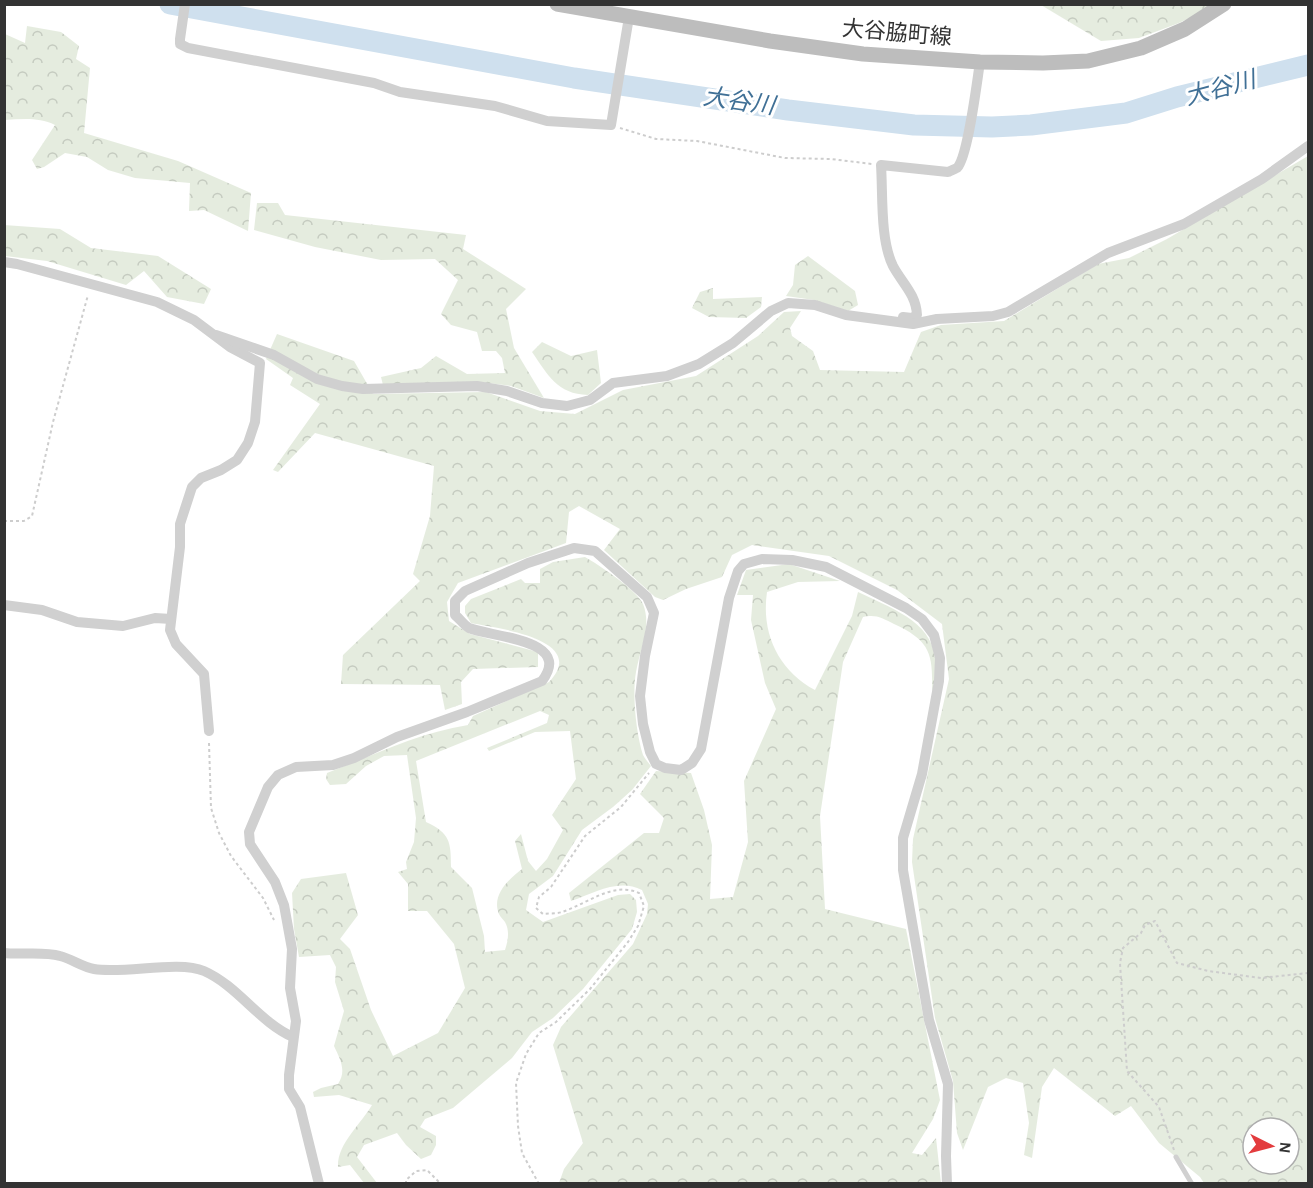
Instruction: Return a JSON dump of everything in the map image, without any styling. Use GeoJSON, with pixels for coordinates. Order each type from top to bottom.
{"type":"FeatureCollection","features":[{"type":"Feature","properties":{"kind":"main road","name":"大谷脇町線"},"geometry":{"type":"LineString","coordinates":[[557,4],[770,41],[863,54],[980,62],[1043,63],[1088,61],[1141,48],[1185,29],[1224,4]]}},
{"type":"Feature","properties":{"kind":"street"},"geometry":{"type":"LineString","coordinates":[[185,4],[180,44],[188,48],[374,83],[400,92],[495,106],[547,121],[611,125],[628,17]]}},
{"type":"Feature","properties":{"kind":"street"},"geometry":{"type":"LineString","coordinates":[[885,321],[894,316],[912,318],[917,315],[917,307],[909,289],[893,266],[886,240],[881,165],[948,172],[956,168],[961,160],[966,139],[980,62]]}},
{"type":"Feature","properties":{"kind":"street"},"geometry":{"type":"LineString","coordinates":[[216,335],[274,355],[317,379],[342,386],[363,389],[477,386],[507,391],[542,403],[567,405],[590,400],[614,383],[667,376],[699,364],[733,343],[771,311],[788,303],[815,305],[846,315],[913,324],[937,319],[993,316],[1008,312],[1108,253],[1184,224],[1262,179],[1308,146]]}},
{"type":"Feature","properties":{"kind":"street"},"geometry":{"type":"LineString","coordinates":[[4,262],[157,302],[194,320],[230,347],[260,363],[255,422],[248,443],[237,460],[201,478],[192,487],[180,524],[180,547],[170,630],[176,644],[204,674],[209,731]]}},
{"type":"Feature","properties":{"kind":"street"},"geometry":{"type":"LineString","coordinates":[[319,1184],[300,1107],[289,1089],[296,1021],[291,988],[291,938],[284,905],[275,882],[250,843],[249,832],[268,787],[278,775],[296,766],[333,765],[354,758],[397,736],[467,712],[542,681],[549,672],[550,661],[542,649],[506,636],[468,627],[455,615],[455,601],[465,591],[528,563],[574,548],[595,551],[647,597],[654,613],[640,696],[650,752],[656,764],[665,768],[681,770],[692,763],[701,749],[729,598],[738,571],[744,564],[762,560],[792,560],[826,567],[906,608],[922,619],[934,635],[940,658],[939,681],[922,774],[903,838],[903,870],[929,1020],[948,1084],[947,1184]]}},
{"type":"Feature","properties":{"kind":"street"},"geometry":{"type":"LineString","coordinates":[[4,605],[42,610],[77,622],[123,626],[154,618],[171,619]]}},
{"type":"Feature","properties":{"kind":"street"},"geometry":{"type":"LineString","coordinates":[[4,953],[59,955],[93,969],[191,967],[205,971],[219,980],[278,1030],[293,1037]]}},
{"type":"Feature","properties":{"kind":"lane"},"geometry":{"type":"LineString","coordinates":[[1176,1157],[1192,1184]]}},
{"type":"Feature","properties":{"kind":"path"},"geometry":{"type":"LineString","coordinates":[[611,125],[656,139],[697,141],[785,159],[831,159],[881,165]]}},
{"type":"Feature","properties":{"kind":"path"},"geometry":{"type":"LineString","coordinates":[[4,521],[24,521],[32,516],[53,422],[91,284]]}},
{"type":"Feature","properties":{"kind":"path"},"geometry":{"type":"LineString","coordinates":[[209,731],[211,808],[219,834],[231,856],[263,898],[277,927],[291,938]]}},
{"type":"Feature","properties":{"kind":"path"},"geometry":{"type":"LineString","coordinates":[[539,1184],[522,1153],[518,1126],[516,1083],[526,1054],[538,1033],[556,1022],[590,989],[628,942],[638,926],[644,906],[639,893],[629,888],[617,888],[559,913],[543,914],[536,908],[537,902],[539,897],[551,887],[585,836],[621,807],[656,764]]}},
{"type":"Feature","properties":{"kind":"path"},"geometry":{"type":"LineString","coordinates":[[1176,1157],[1160,1107],[1127,1071],[1120,963],[1123,948],[1141,933],[1144,925],[1155,921],[1178,963],[1208,972],[1261,978],[1308,973]]}},
{"type":"Feature","properties":{"kind":"path"},"geometry":{"type":"LineString","coordinates":[[406,1184],[405,1180],[416,1171],[427,1170],[441,1184]]}},
{"type":"Feature","properties":{"kind":"green space"},"geometry":{"type":"Polygon","coordinates":[[[1041,5],[1216,5],[1179,23],[1139,38],[1101,41],[1041,5]]]}},
{"type":"Feature","properties":{"kind":"green space"},"geometry":{"type":"Polygon","coordinates":[[[27,26],[61,32],[79,46],[76,59],[90,68],[84,133],[178,161],[251,193],[248,231],[204,210],[189,211],[190,183],[135,178],[108,170],[87,157],[65,153],[37,169],[32,160],[55,125],[37,120],[5,120],[5,34],[25,43],[27,26]]]}},
{"type":"Feature","properties":{"kind":"green space"},"geometry":{"type":"Polygon","coordinates":[[[1308,156],[1308,1183],[1204,1183],[1200,1177],[1159,1143],[1131,1106],[1115,1116],[1054,1068],[1042,1087],[1032,1158],[1024,1155],[1029,1123],[1023,1083],[1006,1078],[988,1087],[963,1150],[957,1133],[953,1081],[935,1018],[912,862],[913,839],[949,679],[942,624],[897,590],[829,556],[752,545],[732,555],[722,577],[686,589],[663,600],[655,597],[604,550],[620,529],[579,506],[569,512],[566,543],[458,583],[447,602],[449,621],[470,634],[538,652],[538,667],[473,669],[461,682],[462,704],[445,710],[440,685],[341,684],[343,655],[420,581],[413,574],[430,516],[434,466],[315,433],[278,472],[273,470],[320,404],[290,385],[293,378],[266,359],[277,334],[354,361],[373,394],[486,392],[540,411],[575,414],[623,390],[696,376],[758,336],[784,312],[801,311],[790,328],[792,336],[813,351],[820,370],[904,372],[921,332],[941,325],[1004,321],[1098,264],[1129,258],[1167,239],[1308,156]]]}},
{"type":"Feature","properties":{"kind":"green space"},"geometry":{"type":"Polygon","coordinates":[[[257,203],[278,203],[285,215],[466,235],[463,249],[526,289],[506,309],[514,348],[544,398],[511,386],[480,382],[383,385],[381,377],[421,368],[436,356],[467,374],[505,373],[502,358],[496,351],[482,351],[477,332],[451,325],[441,314],[458,280],[435,259],[381,260],[315,247],[254,230],[257,203]]]}},
{"type":"Feature","properties":{"kind":"green space"},"geometry":{"type":"Polygon","coordinates":[[[4,225],[60,229],[91,248],[158,256],[211,289],[204,304],[167,297],[144,271],[126,285],[47,261],[5,256],[4,225]]]}},
{"type":"Feature","properties":{"kind":"green space"},"geometry":{"type":"Polygon","coordinates":[[[808,256],[855,291],[858,305],[848,311],[814,300],[786,296],[793,285],[795,265],[808,256]]]}},
{"type":"Feature","properties":{"kind":"green space"},"geometry":{"type":"Polygon","coordinates":[[[713,288],[713,299],[762,297],[761,307],[746,318],[709,317],[692,308],[700,292],[713,288]]]}},
{"type":"Feature","properties":{"kind":"green space"},"geometry":{"type":"Polygon","coordinates":[[[542,342],[571,356],[597,350],[601,383],[588,395],[577,394],[561,387],[554,382],[532,352],[542,342]]]}},
{"type":"Feature","properties":{"kind":"green space"},"geometry":{"type":"Polygon","coordinates":[[[585,557],[626,585],[643,604],[646,629],[636,672],[635,702],[643,755],[651,766],[632,790],[582,830],[553,876],[529,894],[526,910],[543,922],[618,895],[630,894],[636,900],[637,912],[632,929],[583,989],[553,1018],[532,1032],[512,1058],[453,1108],[425,1119],[420,1127],[436,1136],[436,1145],[431,1155],[421,1159],[397,1133],[364,1145],[357,1157],[377,1183],[364,1183],[350,1165],[338,1167],[345,1142],[372,1105],[339,1095],[314,1097],[313,1092],[338,1084],[341,1079],[342,1065],[334,1046],[344,1011],[335,982],[336,967],[330,955],[299,957],[294,929],[292,893],[301,879],[346,873],[358,915],[340,939],[350,949],[371,1010],[393,1056],[438,1033],[465,988],[454,944],[427,911],[408,911],[408,884],[398,872],[407,869],[406,862],[414,842],[416,818],[407,755],[384,756],[366,766],[346,784],[330,785],[326,779],[327,773],[431,733],[468,725],[473,716],[549,682],[558,667],[558,655],[549,646],[535,638],[471,623],[465,613],[465,606],[471,599],[521,579],[525,583],[540,583],[540,569],[553,562],[585,557]],[[540,711],[416,761],[426,822],[440,830],[448,839],[451,867],[472,888],[484,936],[485,952],[505,950],[506,947],[508,929],[499,914],[497,900],[507,883],[522,869],[515,841],[521,834],[528,861],[536,871],[547,859],[563,830],[552,815],[576,779],[570,731],[535,732],[489,751],[487,748],[547,723],[549,715],[540,711]]]}},
{"type":"Feature","properties":{"kind":"green space"},"geometry":{"type":"Polygon","coordinates":[[[789,564],[840,581],[798,582],[767,592],[767,622],[775,649],[791,672],[815,690],[852,616],[858,592],[907,617],[929,639],[934,653],[936,671],[932,693],[932,668],[923,643],[916,636],[882,618],[863,617],[843,662],[820,816],[825,909],[906,929],[940,1100],[933,1119],[912,1153],[922,1155],[936,1138],[941,1183],[559,1183],[564,1169],[583,1143],[553,1045],[561,1027],[633,944],[647,914],[648,904],[642,890],[633,887],[606,888],[571,901],[569,893],[644,833],[659,833],[664,818],[640,794],[656,771],[691,773],[704,810],[712,845],[710,899],[733,897],[748,842],[744,781],[776,709],[765,683],[751,620],[753,595],[737,595],[746,570],[789,564]]]}},
{"type":"Feature","properties":{"kind":"waterway","name":"大谷川"},"geometry":{"type":"LineString","coordinates":[[170,4],[574,78],[788,110],[914,125],[992,127],[1031,125],[1126,113],[1177,97],[1308,65]]}}]}
